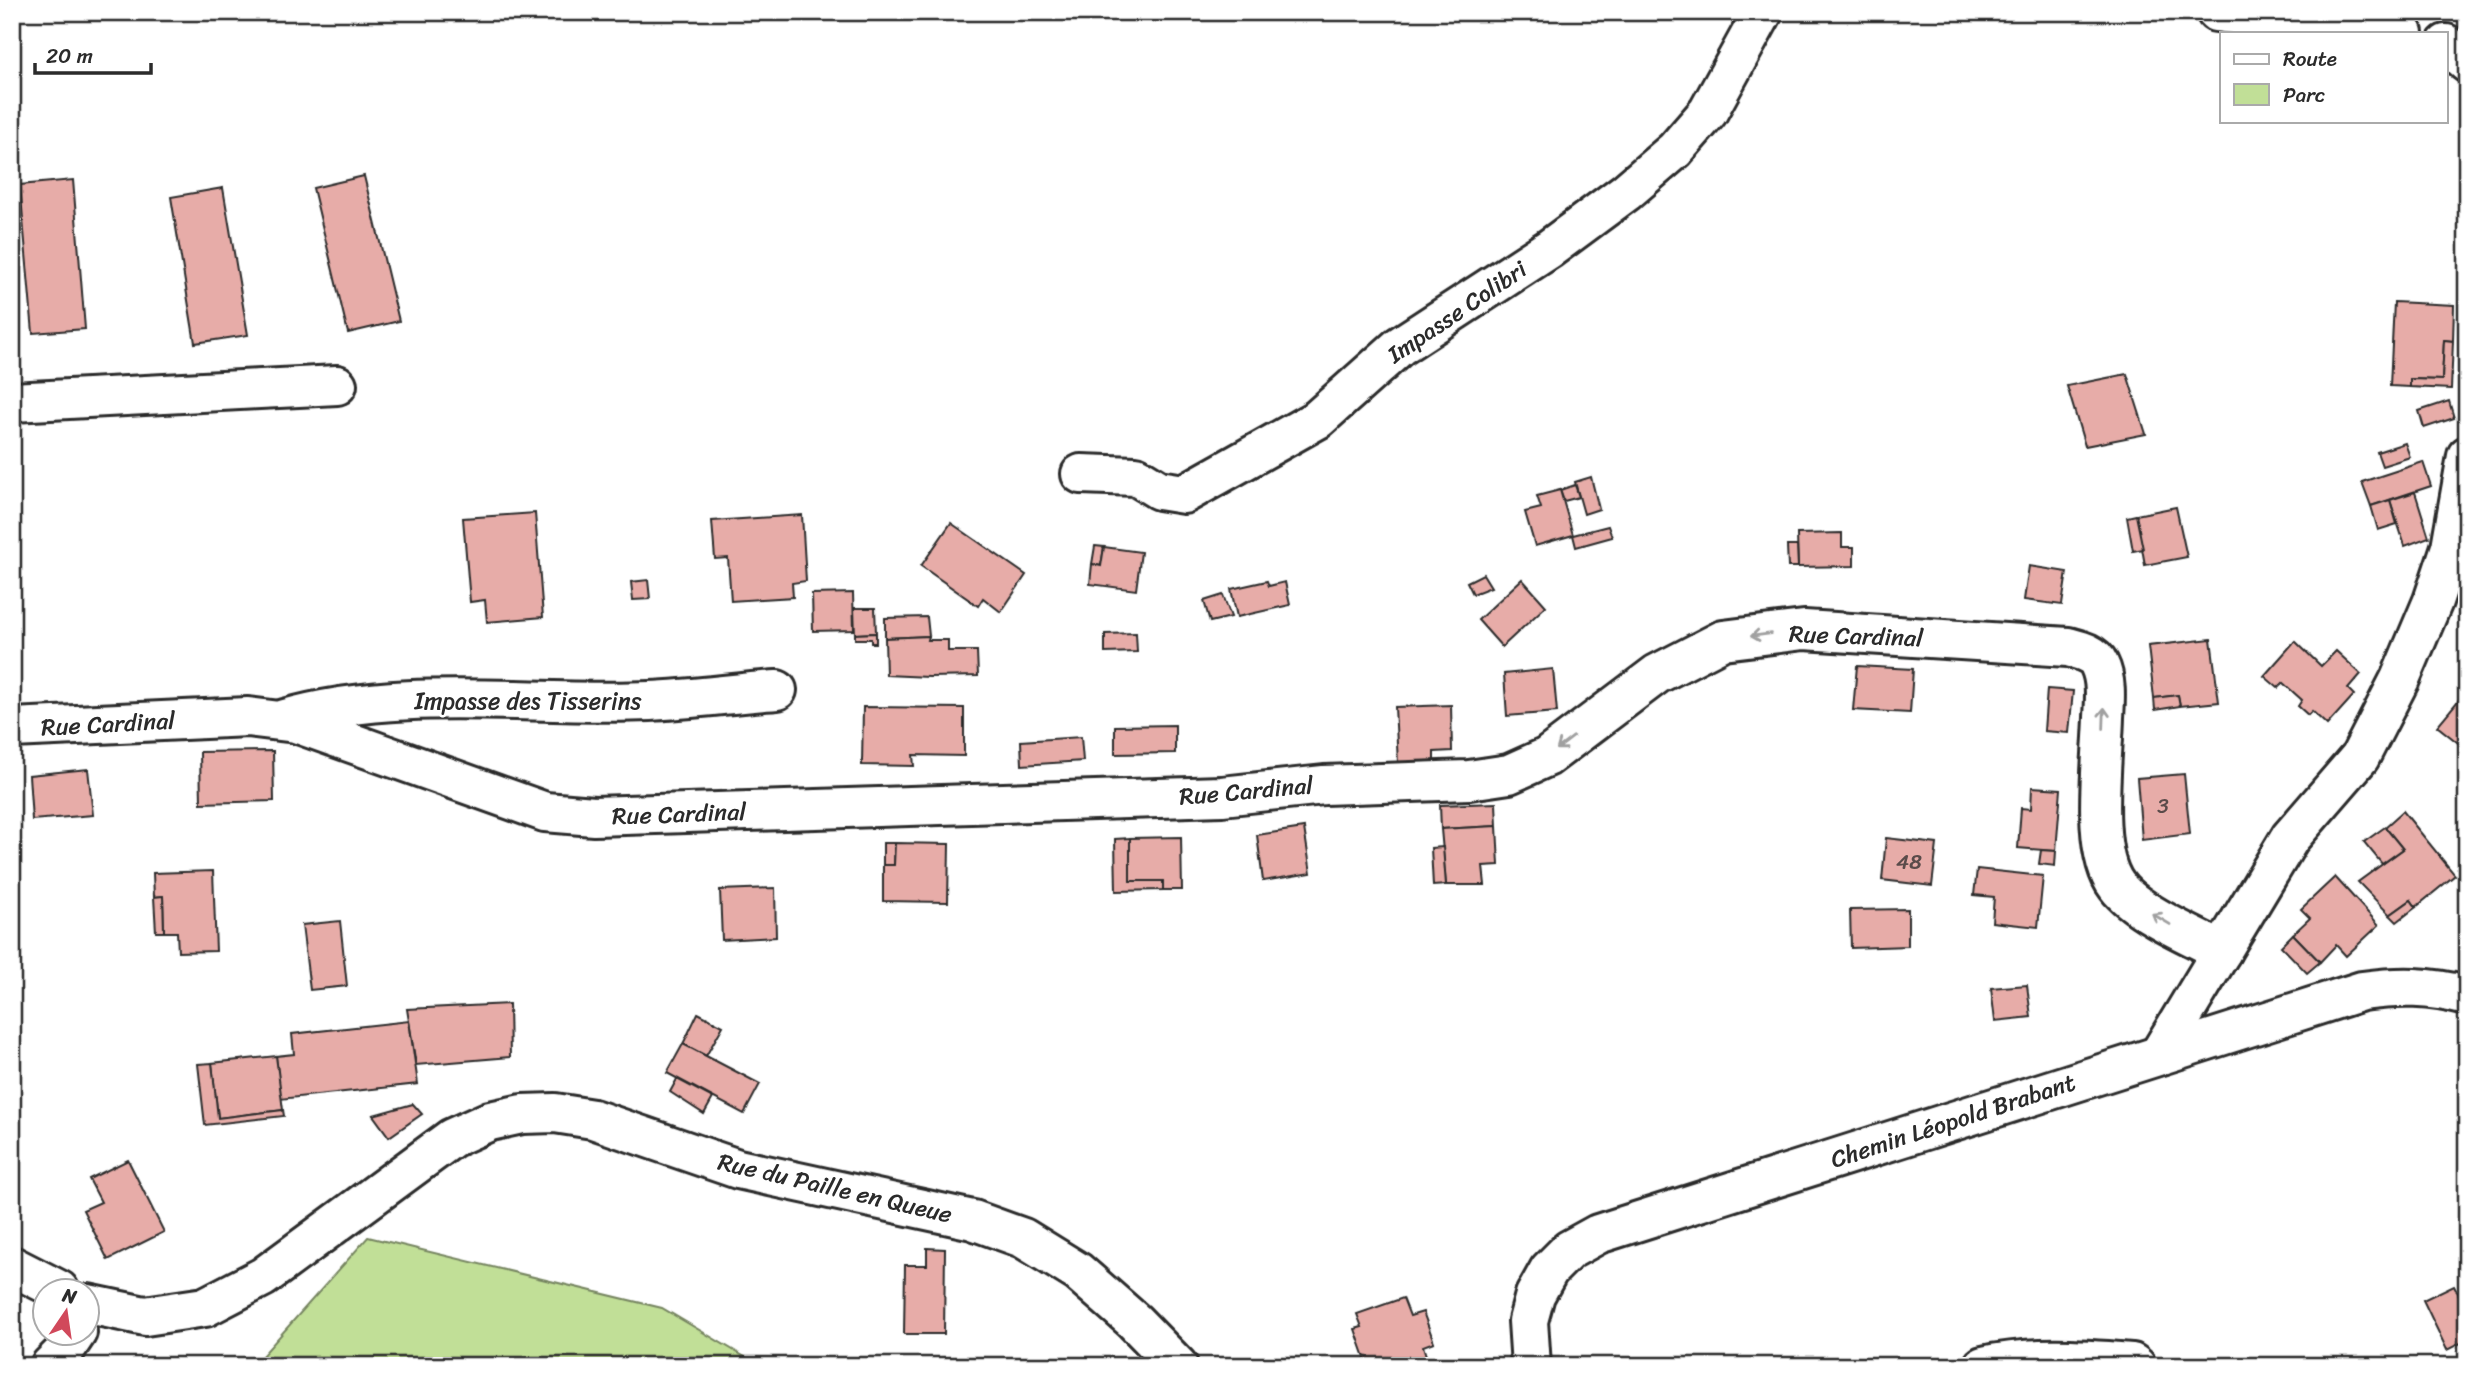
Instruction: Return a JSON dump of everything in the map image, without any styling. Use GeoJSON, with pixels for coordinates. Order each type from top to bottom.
{"type":"FeatureCollection","features":[{"type":"Feature","properties":{"kind":"street","name":"Impasse Colibri"},"geometry":{"type":"LineString","coordinates":[[1081,474],[1136,476],[1159,490],[1184,494],[1318,419],[1400,346],[1549,249],[1626,192],[1675,150],[1708,112],[1763,12]]}},
{"type":"Feature","properties":{"kind":"street"},"geometry":{"type":"LineString","coordinates":[[2216,12],[2394,32]]}},
{"type":"Feature","properties":{"kind":"street"},"geometry":{"type":"LineString","coordinates":[[2448,46],[2467,63]]}},
{"type":"Feature","properties":{"kind":"street"},"geometry":{"type":"LineString","coordinates":[[12,402],[337,386]]}},
{"type":"Feature","properties":{"kind":"street"},"geometry":{"type":"LineString","coordinates":[[2159,1055],[2290,838],[2360,757],[2400,679],[2432,601],[2451,547],[2467,456]]}},
{"type":"Feature","properties":{"kind":"street","name":"Rue Cardinal"},"geometry":{"type":"LineString","coordinates":[[12,728],[248,717],[281,720],[344,738],[545,812],[594,816],[1222,796],[1324,785],[1469,780],[1509,774],[1547,757],[1657,674],[1723,640],[1804,630],[2067,647],[2087,653],[2099,662],[2104,677],[2100,834],[2104,860],[2116,886],[2164,921],[2222,951]]}},
{"type":"Feature","properties":{"kind":"street","name":"Impasse des Tisserins"},"geometry":{"type":"LineString","coordinates":[[281,720],[322,709],[440,698],[650,701],[778,690]]}},
{"type":"Feature","properties":{"kind":"street","name":"Chemin Léopold Brabant"},"geometry":{"type":"LineString","coordinates":[[1531,1366],[1528,1321],[1535,1295],[1549,1270],[1569,1250],[1598,1234],[2362,991],[2400,986],[2440,989],[2467,996]]}},
{"type":"Feature","properties":{"kind":"street","name":"Rue du Paille en Queue"},"geometry":{"type":"LineString","coordinates":[[102,1308],[145,1316],[205,1307],[263,1277],[452,1138],[490,1121],[522,1114],[555,1113],[593,1119],[738,1169],[973,1220],[1023,1238],[1078,1272],[1134,1321],[1178,1366]]}},
{"type":"Feature","properties":{"kind":"street"},"geometry":{"type":"LineString","coordinates":[[12,1266],[32,1276]]}},
{"type":"Feature","properties":{"kind":"street"},"geometry":{"type":"LineString","coordinates":[[50,1366],[67,1346]]}},
{"type":"Feature","properties":{"kind":"street"},"geometry":{"type":"LineString","coordinates":[[1983,1366],[2008,1360],[2070,1358],[2132,1363],[2136,1366]]}},
{"type":"Feature","properties":{"kind":"green space"},"geometry":{"type":"Polygon","coordinates":[[[368,1237],[662,1308],[760,1366],[253,1366],[368,1237]]]}},
{"type":"Feature","properties":{"kind":"building"},"geometry":{"type":"Polygon","coordinates":[[[364,176],[399,321],[348,333],[313,188],[364,176]]]}},
{"type":"Feature","properties":{"kind":"building"},"geometry":{"type":"Polygon","coordinates":[[[73,180],[85,329],[33,333],[20,185],[73,180]]]}},
{"type":"Feature","properties":{"kind":"building"},"geometry":{"type":"Polygon","coordinates":[[[223,188],[248,335],[195,343],[171,197],[223,188]]]}},
{"type":"Feature","properties":{"kind":"building"},"geometry":{"type":"Polygon","coordinates":[[[2394,302],[2454,305],[2453,341],[2444,340],[2442,380],[2410,379],[2410,387],[2390,386],[2394,302]]]}},
{"type":"Feature","properties":{"kind":"building"},"geometry":{"type":"Polygon","coordinates":[[[2444,340],[2453,341],[2451,389],[2410,387],[2410,379],[2442,380],[2444,340]]]}},
{"type":"Feature","properties":{"kind":"building"},"geometry":{"type":"Polygon","coordinates":[[[2127,374],[2146,434],[2085,446],[2067,386],[2127,374]]]}},
{"type":"Feature","properties":{"kind":"building"},"geometry":{"type":"Polygon","coordinates":[[[2449,401],[2454,418],[2424,428],[2419,411],[2449,401]]]}},
{"type":"Feature","properties":{"kind":"building"},"geometry":{"type":"Polygon","coordinates":[[[2405,443],[2410,457],[2382,466],[2377,452],[2405,443]]]}},
{"type":"Feature","properties":{"kind":"building"},"geometry":{"type":"Polygon","coordinates":[[[2423,462],[2431,486],[2371,506],[2362,482],[2423,462]]]}},
{"type":"Feature","properties":{"kind":"building"},"geometry":{"type":"Polygon","coordinates":[[[1591,477],[1599,509],[1584,514],[1575,482],[1591,477]]]}},
{"type":"Feature","properties":{"kind":"building"},"geometry":{"type":"Polygon","coordinates":[[[1575,485],[1579,497],[1564,501],[1560,490],[1575,485]]]}},
{"type":"Feature","properties":{"kind":"building"},"geometry":{"type":"Polygon","coordinates":[[[1560,490],[1573,535],[1535,546],[1525,512],[1541,508],[1537,496],[1560,490]]]}},
{"type":"Feature","properties":{"kind":"building"},"geometry":{"type":"Polygon","coordinates":[[[2415,492],[2429,537],[2405,546],[2390,500],[2415,492]]]}},
{"type":"Feature","properties":{"kind":"building"},"geometry":{"type":"Polygon","coordinates":[[[2390,500],[2397,524],[2378,530],[2371,506],[2390,500]]]}},
{"type":"Feature","properties":{"kind":"building"},"geometry":{"type":"Polygon","coordinates":[[[2176,507],[2187,557],[2145,565],[2136,515],[2176,507]]]}},
{"type":"Feature","properties":{"kind":"building"},"geometry":{"type":"Polygon","coordinates":[[[535,513],[543,617],[487,622],[485,600],[470,602],[463,518],[535,513]]]}},
{"type":"Feature","properties":{"kind":"building"},"geometry":{"type":"Polygon","coordinates":[[[802,515],[806,581],[792,583],[793,597],[731,601],[728,558],[715,559],[712,521],[802,515]]]}},
{"type":"Feature","properties":{"kind":"building"},"geometry":{"type":"Polygon","coordinates":[[[2136,515],[2143,549],[2133,551],[2127,517],[2136,515]]]}},
{"type":"Feature","properties":{"kind":"building"},"geometry":{"type":"Polygon","coordinates":[[[951,523],[1026,575],[1001,612],[983,598],[978,606],[921,566],[951,523]]]}},
{"type":"Feature","properties":{"kind":"building"},"geometry":{"type":"Polygon","coordinates":[[[1608,526],[1612,537],[1576,547],[1573,535],[1608,526]]]}},
{"type":"Feature","properties":{"kind":"building"},"geometry":{"type":"Polygon","coordinates":[[[1842,533],[1842,547],[1854,547],[1854,566],[1798,567],[1797,534],[1842,533]]]}},
{"type":"Feature","properties":{"kind":"building"},"geometry":{"type":"Polygon","coordinates":[[[1095,546],[1104,547],[1101,566],[1092,564],[1095,546]]]}},
{"type":"Feature","properties":{"kind":"building"},"geometry":{"type":"Polygon","coordinates":[[[1787,546],[1797,546],[1798,567],[1788,567],[1787,546]]]}},
{"type":"Feature","properties":{"kind":"building"},"geometry":{"type":"Polygon","coordinates":[[[1104,547],[1141,552],[1136,590],[1090,584],[1092,564],[1101,566],[1104,547]]]}},
{"type":"Feature","properties":{"kind":"building"},"geometry":{"type":"Polygon","coordinates":[[[2029,566],[2067,572],[2062,605],[2024,600],[2029,566]]]}},
{"type":"Feature","properties":{"kind":"building"},"geometry":{"type":"Polygon","coordinates":[[[1483,574],[1491,587],[1473,594],[1467,582],[1483,574]]]}},
{"type":"Feature","properties":{"kind":"building"},"geometry":{"type":"Polygon","coordinates":[[[1522,579],[1546,606],[1502,647],[1478,620],[1522,579]]]}},
{"type":"Feature","properties":{"kind":"building"},"geometry":{"type":"Polygon","coordinates":[[[648,580],[650,599],[633,600],[631,582],[648,580]]]}},
{"type":"Feature","properties":{"kind":"building"},"geometry":{"type":"Polygon","coordinates":[[[1267,581],[1269,586],[1285,582],[1290,605],[1237,617],[1231,589],[1267,581]]]}},
{"type":"Feature","properties":{"kind":"building"},"geometry":{"type":"Polygon","coordinates":[[[853,593],[854,630],[813,631],[812,594],[853,593]]]}},
{"type":"Feature","properties":{"kind":"building"},"geometry":{"type":"Polygon","coordinates":[[[1223,595],[1231,617],[1210,622],[1204,601],[1223,595]]]}},
{"type":"Feature","properties":{"kind":"building"},"geometry":{"type":"Polygon","coordinates":[[[854,608],[875,608],[876,633],[855,634],[854,608]]]}},
{"type":"Feature","properties":{"kind":"building"},"geometry":{"type":"Polygon","coordinates":[[[927,617],[929,636],[885,638],[885,618],[927,617]]]}},
{"type":"Feature","properties":{"kind":"building"},"geometry":{"type":"Polygon","coordinates":[[[876,633],[876,643],[871,643],[871,639],[855,639],[855,634],[876,633]]]}},
{"type":"Feature","properties":{"kind":"building"},"geometry":{"type":"Polygon","coordinates":[[[1136,633],[1137,652],[1105,653],[1105,634],[1136,633]]]}},
{"type":"Feature","properties":{"kind":"building"},"geometry":{"type":"Polygon","coordinates":[[[929,636],[928,640],[948,640],[948,651],[977,651],[978,676],[886,675],[885,638],[929,636]]]}},
{"type":"Feature","properties":{"kind":"building"},"geometry":{"type":"Polygon","coordinates":[[[2211,639],[2219,702],[2180,706],[2178,695],[2154,698],[2148,646],[2211,639]]]}},
{"type":"Feature","properties":{"kind":"building"},"geometry":{"type":"Polygon","coordinates":[[[2295,641],[2321,666],[2336,651],[2361,674],[2348,689],[2354,695],[2327,725],[2312,711],[2308,715],[2298,706],[2302,700],[2283,683],[2278,688],[2264,676],[2295,641]]]}},
{"type":"Feature","properties":{"kind":"building"},"geometry":{"type":"Polygon","coordinates":[[[1857,666],[1913,669],[1910,713],[1853,710],[1857,666]]]}},
{"type":"Feature","properties":{"kind":"building"},"geometry":{"type":"Polygon","coordinates":[[[1553,669],[1557,712],[1507,716],[1504,674],[1553,669]]]}},
{"type":"Feature","properties":{"kind":"building"},"geometry":{"type":"Polygon","coordinates":[[[2047,689],[2073,691],[2069,733],[2044,731],[2047,689]]]}},
{"type":"Feature","properties":{"kind":"building"},"geometry":{"type":"Polygon","coordinates":[[[2467,690],[2467,750],[2437,726],[2467,690]]]}},
{"type":"Feature","properties":{"kind":"building"},"geometry":{"type":"Polygon","coordinates":[[[2178,695],[2180,706],[2155,710],[2154,698],[2178,695]]]}},
{"type":"Feature","properties":{"kind":"building"},"geometry":{"type":"Polygon","coordinates":[[[1451,705],[1452,751],[1434,752],[1434,761],[1398,763],[1395,707],[1451,705]]]}},
{"type":"Feature","properties":{"kind":"building"},"geometry":{"type":"Polygon","coordinates":[[[863,707],[964,708],[964,756],[913,755],[914,766],[862,765],[863,707]]]}},
{"type":"Feature","properties":{"kind":"building"},"geometry":{"type":"Polygon","coordinates":[[[1175,725],[1175,753],[1115,754],[1115,726],[1175,725]]]}},
{"type":"Feature","properties":{"kind":"building"},"geometry":{"type":"Polygon","coordinates":[[[1081,737],[1083,761],[1022,765],[1021,741],[1081,737]]]}},
{"type":"Feature","properties":{"kind":"building"},"geometry":{"type":"Polygon","coordinates":[[[273,751],[274,801],[201,803],[200,752],[273,751]]]}},
{"type":"Feature","properties":{"kind":"building"},"geometry":{"type":"Polygon","coordinates":[[[88,769],[93,815],[32,820],[29,775],[88,769]]]}},
{"type":"Feature","properties":{"kind":"building"},"geometry":{"type":"Polygon","coordinates":[[[2184,774],[2190,834],[2142,840],[2137,778],[2184,774]]]}},
{"type":"Feature","properties":{"kind":"building"},"geometry":{"type":"Polygon","coordinates":[[[2032,787],[2061,789],[2056,851],[2018,848],[2021,808],[2031,809],[2032,787]]]}},
{"type":"Feature","properties":{"kind":"building"},"geometry":{"type":"Polygon","coordinates":[[[1496,803],[1497,826],[1441,829],[1440,805],[1496,803]]]}},
{"type":"Feature","properties":{"kind":"building"},"geometry":{"type":"Polygon","coordinates":[[[2403,811],[2455,875],[2416,907],[2411,900],[2390,915],[2358,882],[2403,849],[2385,827],[2403,811]]]}},
{"type":"Feature","properties":{"kind":"building"},"geometry":{"type":"Polygon","coordinates":[[[1497,826],[1499,865],[1483,866],[1485,885],[1446,885],[1441,829],[1497,826]]]}},
{"type":"Feature","properties":{"kind":"building"},"geometry":{"type":"Polygon","coordinates":[[[2385,827],[2403,849],[2382,864],[2364,842],[2385,827]]]}},
{"type":"Feature","properties":{"kind":"building"},"geometry":{"type":"Polygon","coordinates":[[[1304,828],[1311,873],[1263,881],[1257,835],[1304,828]]]}},
{"type":"Feature","properties":{"kind":"building"},"geometry":{"type":"Polygon","coordinates":[[[1181,837],[1182,890],[1163,890],[1163,881],[1130,881],[1130,838],[1181,837]]]}},
{"type":"Feature","properties":{"kind":"building"},"geometry":{"type":"Polygon","coordinates":[[[1130,838],[1130,881],[1163,881],[1163,890],[1116,891],[1115,839],[1130,838]]]}},
{"type":"Feature","properties":{"kind":"building"},"geometry":{"type":"Polygon","coordinates":[[[1886,838],[1937,844],[1932,886],[1882,880],[1886,838]]]}},
{"type":"Feature","properties":{"kind":"building"},"geometry":{"type":"Polygon","coordinates":[[[883,843],[895,843],[894,865],[883,865],[883,843]]]}},
{"type":"Feature","properties":{"kind":"building"},"geometry":{"type":"Polygon","coordinates":[[[895,843],[949,844],[948,902],[883,901],[883,865],[894,865],[895,843]]]}},
{"type":"Feature","properties":{"kind":"building"},"geometry":{"type":"Polygon","coordinates":[[[1443,847],[1446,885],[1433,886],[1431,848],[1443,847]]]}},
{"type":"Feature","properties":{"kind":"building"},"geometry":{"type":"Polygon","coordinates":[[[2041,850],[2056,851],[2055,866],[2039,864],[2041,850]]]}},
{"type":"Feature","properties":{"kind":"building"},"geometry":{"type":"Polygon","coordinates":[[[1977,869],[2043,876],[2038,927],[1992,922],[1994,897],[1974,895],[1977,869]]]}},
{"type":"Feature","properties":{"kind":"building"},"geometry":{"type":"Polygon","coordinates":[[[213,871],[216,951],[178,952],[177,932],[164,932],[163,896],[154,897],[153,873],[213,871]]]}},
{"type":"Feature","properties":{"kind":"building"},"geometry":{"type":"Polygon","coordinates":[[[2335,877],[2379,925],[2346,956],[2336,945],[2320,962],[2293,934],[2310,918],[2301,909],[2335,877]]]}},
{"type":"Feature","properties":{"kind":"building"},"geometry":{"type":"Polygon","coordinates":[[[775,888],[776,937],[722,940],[720,890],[775,888]]]}},
{"type":"Feature","properties":{"kind":"building"},"geometry":{"type":"Polygon","coordinates":[[[163,896],[164,932],[156,932],[154,897],[163,896]]]}},
{"type":"Feature","properties":{"kind":"building"},"geometry":{"type":"Polygon","coordinates":[[[2411,900],[2416,907],[2397,922],[2390,915],[2411,900]]]}},
{"type":"Feature","properties":{"kind":"building"},"geometry":{"type":"Polygon","coordinates":[[[1908,909],[1908,946],[1851,948],[1850,910],[1908,909]]]}},
{"type":"Feature","properties":{"kind":"building"},"geometry":{"type":"Polygon","coordinates":[[[340,921],[347,986],[310,990],[302,925],[340,921]]]}},
{"type":"Feature","properties":{"kind":"building"},"geometry":{"type":"Polygon","coordinates":[[[2293,934],[2320,962],[2307,973],[2281,946],[2293,934]]]}},
{"type":"Feature","properties":{"kind":"building"},"geometry":{"type":"Polygon","coordinates":[[[2027,985],[2031,1017],[1995,1021],[1991,988],[2027,985]]]}},
{"type":"Feature","properties":{"kind":"building"},"geometry":{"type":"Polygon","coordinates":[[[509,1004],[510,1057],[416,1065],[407,1009],[509,1004]]]}},
{"type":"Feature","properties":{"kind":"building"},"geometry":{"type":"Polygon","coordinates":[[[698,1013],[723,1026],[706,1056],[683,1044],[698,1013]]]}},
{"type":"Feature","properties":{"kind":"building"},"geometry":{"type":"Polygon","coordinates":[[[409,1021],[418,1084],[280,1099],[276,1056],[294,1054],[292,1034],[409,1021]]]}},
{"type":"Feature","properties":{"kind":"building"},"geometry":{"type":"Polygon","coordinates":[[[683,1044],[760,1084],[744,1114],[667,1073],[683,1044]]]}},
{"type":"Feature","properties":{"kind":"building"},"geometry":{"type":"Polygon","coordinates":[[[276,1056],[283,1110],[218,1118],[212,1063],[276,1056]]]}},
{"type":"Feature","properties":{"kind":"building"},"geometry":{"type":"Polygon","coordinates":[[[212,1063],[218,1118],[283,1110],[284,1116],[205,1125],[198,1064],[212,1063]]]}},
{"type":"Feature","properties":{"kind":"building"},"geometry":{"type":"Polygon","coordinates":[[[677,1079],[713,1098],[704,1114],[670,1092],[677,1079]]]}},
{"type":"Feature","properties":{"kind":"building"},"geometry":{"type":"Polygon","coordinates":[[[413,1104],[422,1114],[389,1137],[373,1115],[413,1104]]]}},
{"type":"Feature","properties":{"kind":"building"},"geometry":{"type":"Polygon","coordinates":[[[128,1160],[164,1232],[108,1260],[83,1210],[101,1202],[89,1179],[128,1160]]]}},
{"type":"Feature","properties":{"kind":"building"},"geometry":{"type":"Polygon","coordinates":[[[927,1248],[945,1249],[944,1334],[904,1334],[905,1265],[927,1265],[927,1248]]]}},
{"type":"Feature","properties":{"kind":"building"},"geometry":{"type":"Polygon","coordinates":[[[2454,1285],[2467,1311],[2467,1340],[2447,1350],[2423,1300],[2454,1285]]]}},
{"type":"Feature","properties":{"kind":"building"},"geometry":{"type":"Polygon","coordinates":[[[1403,1298],[1410,1316],[1423,1312],[1434,1342],[1423,1346],[1429,1365],[1361,1366],[1367,1363],[1355,1329],[1362,1327],[1357,1314],[1403,1298]]]}}]}
